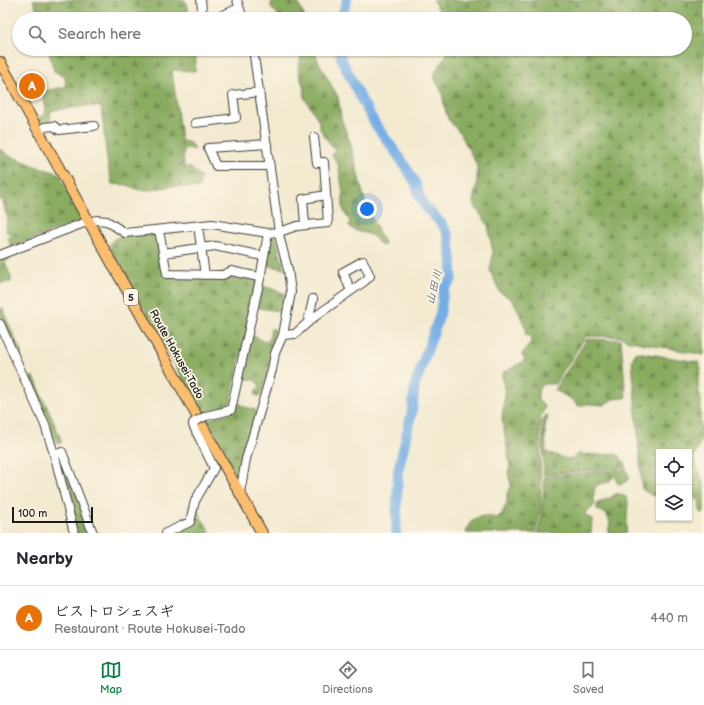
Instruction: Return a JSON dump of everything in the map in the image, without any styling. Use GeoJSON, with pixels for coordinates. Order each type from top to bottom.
{"type":"FeatureCollection","features":[{"type":"Feature","properties":{"kind":"main road","name":"Route Hokusei-Tado"},"geometry":{"type":"LineString","coordinates":[[0,62],[262,533]]}},
{"type":"Feature","properties":{"kind":"street"},"geometry":{"type":"LineString","coordinates":[[201,0],[202,12]]}},
{"type":"Feature","properties":{"kind":"street"},"geometry":{"type":"LineString","coordinates":[[225,12],[238,4]]}},
{"type":"Feature","properties":{"kind":"street"},"geometry":{"type":"LineString","coordinates":[[240,493],[241,479],[246,458],[272,370],[275,353],[283,335],[291,292],[290,275],[279,232],[254,56]]}},
{"type":"Feature","properties":{"kind":"street"},"geometry":{"type":"LineString","coordinates":[[195,123],[236,118],[233,95],[260,92]]}},
{"type":"Feature","properties":{"kind":"street"},"geometry":{"type":"LineString","coordinates":[[40,133],[44,127],[54,126],[59,130],[94,126]]}},
{"type":"Feature","properties":{"kind":"street"},"geometry":{"type":"LineString","coordinates":[[0,255],[96,220],[107,221],[125,233],[218,224],[268,234],[305,224],[328,223],[324,162],[317,163],[314,137]]}},
{"type":"Feature","properties":{"kind":"street"},"geometry":{"type":"LineString","coordinates":[[267,144],[208,148],[216,166],[270,166]]}},
{"type":"Feature","properties":{"kind":"street"},"geometry":{"type":"LineString","coordinates":[[305,224],[303,199],[326,195]]}},
{"type":"Feature","properties":{"kind":"street"},"geometry":{"type":"LineString","coordinates":[[198,226],[205,275]]}},
{"type":"Feature","properties":{"kind":"street"},"geometry":{"type":"LineString","coordinates":[[159,230],[167,274],[224,275],[230,271],[259,277]]}},
{"type":"Feature","properties":{"kind":"street"},"geometry":{"type":"LineString","coordinates":[[166,533],[190,522],[195,502],[214,468],[193,423],[206,416],[231,410],[268,234]]}},
{"type":"Feature","properties":{"kind":"street"},"geometry":{"type":"LineString","coordinates":[[163,253],[215,246],[263,256]]}},
{"type":"Feature","properties":{"kind":"street"},"geometry":{"type":"LineString","coordinates":[[283,335],[295,334],[313,318],[351,291]]}},
{"type":"Feature","properties":{"kind":"street"},"geometry":{"type":"LineString","coordinates":[[307,323],[313,300]]}},
{"type":"Feature","properties":{"kind":"street"},"geometry":{"type":"LineString","coordinates":[[0,324],[45,425],[74,533]]}},
{"type":"Feature","properties":{"kind":"street"},"geometry":{"type":"LineString","coordinates":[[54,455],[62,452],[93,533]]}},
{"type":"Feature","properties":{"kind":"green space"},"geometry":{"type":"Polygon","coordinates":[[[33,0],[185,0],[188,7],[188,12],[37,12],[33,0]]]}},
{"type":"Feature","properties":{"kind":"green space"},"geometry":{"type":"Polygon","coordinates":[[[272,0],[296,0],[302,12],[276,12],[273,10],[271,4],[272,0]]]}},
{"type":"Feature","properties":{"kind":"green space"},"geometry":{"type":"Polygon","coordinates":[[[433,0],[704,0],[704,355],[626,340],[624,337],[586,336],[555,384],[543,385],[538,391],[538,400],[545,407],[540,418],[541,508],[535,533],[466,533],[469,525],[475,518],[487,516],[497,518],[502,514],[507,502],[507,494],[511,485],[508,473],[510,465],[502,418],[505,394],[502,376],[504,372],[523,362],[525,359],[522,354],[530,343],[531,336],[525,334],[526,329],[518,310],[511,299],[500,292],[490,271],[493,253],[488,225],[473,201],[477,184],[477,165],[460,133],[448,119],[442,92],[434,77],[435,73],[446,56],[692,56],[692,12],[440,12],[433,0]]]}},
{"type":"Feature","properties":{"kind":"green space"},"geometry":{"type":"Polygon","coordinates":[[[50,56],[196,56],[195,71],[172,70],[181,140],[190,143],[194,147],[194,150],[188,148],[183,149],[184,166],[185,168],[191,168],[201,177],[199,188],[172,186],[151,190],[138,190],[128,185],[112,184],[108,167],[101,107],[88,106],[54,110],[50,112],[51,121],[42,125],[38,118],[46,114],[43,95],[45,91],[66,86],[65,77],[54,71],[50,56]]]}},
{"type":"Feature","properties":{"kind":"green space"},"geometry":{"type":"Polygon","coordinates":[[[301,56],[316,56],[338,97],[341,118],[350,142],[366,206],[384,243],[383,246],[371,235],[356,231],[349,226],[350,221],[343,209],[343,192],[338,164],[332,155],[335,150],[320,129],[318,119],[304,97],[304,89],[298,70],[301,56]]]}},
{"type":"Feature","properties":{"kind":"green space"},"geometry":{"type":"Polygon","coordinates":[[[0,149],[8,155],[40,168],[58,173],[85,220],[11,247],[8,237],[10,235],[6,231],[8,218],[0,198],[0,149]]]}},
{"type":"Feature","properties":{"kind":"green space"},"geometry":{"type":"Polygon","coordinates":[[[156,232],[165,276],[231,273],[258,279],[229,408],[204,414],[198,407],[110,247],[116,238],[122,236],[137,233],[156,232]]]}},
{"type":"Feature","properties":{"kind":"green space"},"geometry":{"type":"Polygon","coordinates":[[[275,237],[284,269],[266,265],[269,246],[275,237]]]}},
{"type":"Feature","properties":{"kind":"green space"},"geometry":{"type":"Polygon","coordinates":[[[8,255],[10,256],[10,259],[5,262],[11,277],[11,282],[0,283],[0,258],[8,255]]]}},
{"type":"Feature","properties":{"kind":"green space"},"geometry":{"type":"Polygon","coordinates":[[[260,285],[286,294],[285,312],[258,308],[260,285]]]}},
{"type":"Feature","properties":{"kind":"green space"},"geometry":{"type":"Polygon","coordinates":[[[4,308],[3,311],[21,352],[21,358],[19,358],[0,314],[0,310],[4,308]]]}},
{"type":"Feature","properties":{"kind":"green space"},"geometry":{"type":"Polygon","coordinates":[[[271,329],[274,329],[275,332],[272,339],[277,343],[261,395],[259,396],[255,395],[256,390],[260,387],[256,382],[240,377],[250,337],[255,336],[263,341],[265,339],[267,341],[271,329]]]}},
{"type":"Feature","properties":{"kind":"green space"},"geometry":{"type":"Polygon","coordinates":[[[587,339],[621,340],[626,398],[613,399],[604,405],[588,404],[578,406],[571,399],[555,390],[587,339]]]}},
{"type":"Feature","properties":{"kind":"green space"},"geometry":{"type":"Polygon","coordinates":[[[636,352],[698,362],[701,369],[698,382],[701,400],[700,421],[702,436],[694,459],[704,484],[704,513],[700,513],[699,499],[692,499],[692,449],[656,449],[656,496],[642,489],[632,360],[636,352]]]}},
{"type":"Feature","properties":{"kind":"green space"},"geometry":{"type":"Polygon","coordinates":[[[32,376],[34,377],[61,439],[61,443],[59,444],[56,443],[30,380],[32,376]]]}},
{"type":"Feature","properties":{"kind":"green space"},"geometry":{"type":"Polygon","coordinates":[[[238,402],[242,406],[254,409],[257,415],[239,475],[236,475],[217,439],[213,428],[207,420],[228,413],[235,403],[238,402]]]}},
{"type":"Feature","properties":{"kind":"green space"},"geometry":{"type":"Polygon","coordinates":[[[546,415],[548,416],[545,426],[546,452],[571,459],[578,454],[600,455],[613,453],[620,456],[622,461],[625,462],[626,467],[544,475],[542,421],[546,415]]]}},
{"type":"Feature","properties":{"kind":"green space"},"geometry":{"type":"Polygon","coordinates":[[[62,458],[92,533],[77,533],[60,462],[62,458]]]}},
{"type":"Feature","properties":{"kind":"green space"},"geometry":{"type":"Polygon","coordinates":[[[626,469],[629,478],[624,483],[617,483],[616,476],[614,476],[609,482],[599,484],[595,487],[593,499],[595,501],[594,506],[586,511],[585,515],[592,519],[591,533],[537,533],[542,512],[544,477],[626,469]]]}},
{"type":"Feature","properties":{"kind":"green space"},"geometry":{"type":"Polygon","coordinates":[[[615,494],[620,494],[626,497],[628,502],[626,533],[608,533],[610,522],[607,514],[597,510],[597,504],[615,494]]]}},
{"type":"Feature","properties":{"kind":"green space"},"geometry":{"type":"Polygon","coordinates":[[[197,507],[199,514],[210,533],[169,533],[191,523],[197,507]]]}},
{"type":"Feature","properties":{"kind":"waterway","name":"山田川"},"geometry":{"type":"LineString","coordinates":[[343,12],[347,0]]}},
{"type":"Feature","properties":{"kind":"waterway","name":"山田川"},"geometry":{"type":"LineString","coordinates":[[341,56],[361,99],[377,127],[402,161],[415,182],[420,198],[426,208],[442,224],[448,234],[452,260],[451,281],[444,288],[440,314],[415,385],[412,411],[398,471],[396,533]]}},
{"type":"Feature","properties":{"kind":"place","name":"ビストロシェスギ"},"geometry":{"type":"Point","coordinates":[32,86]}}]}
